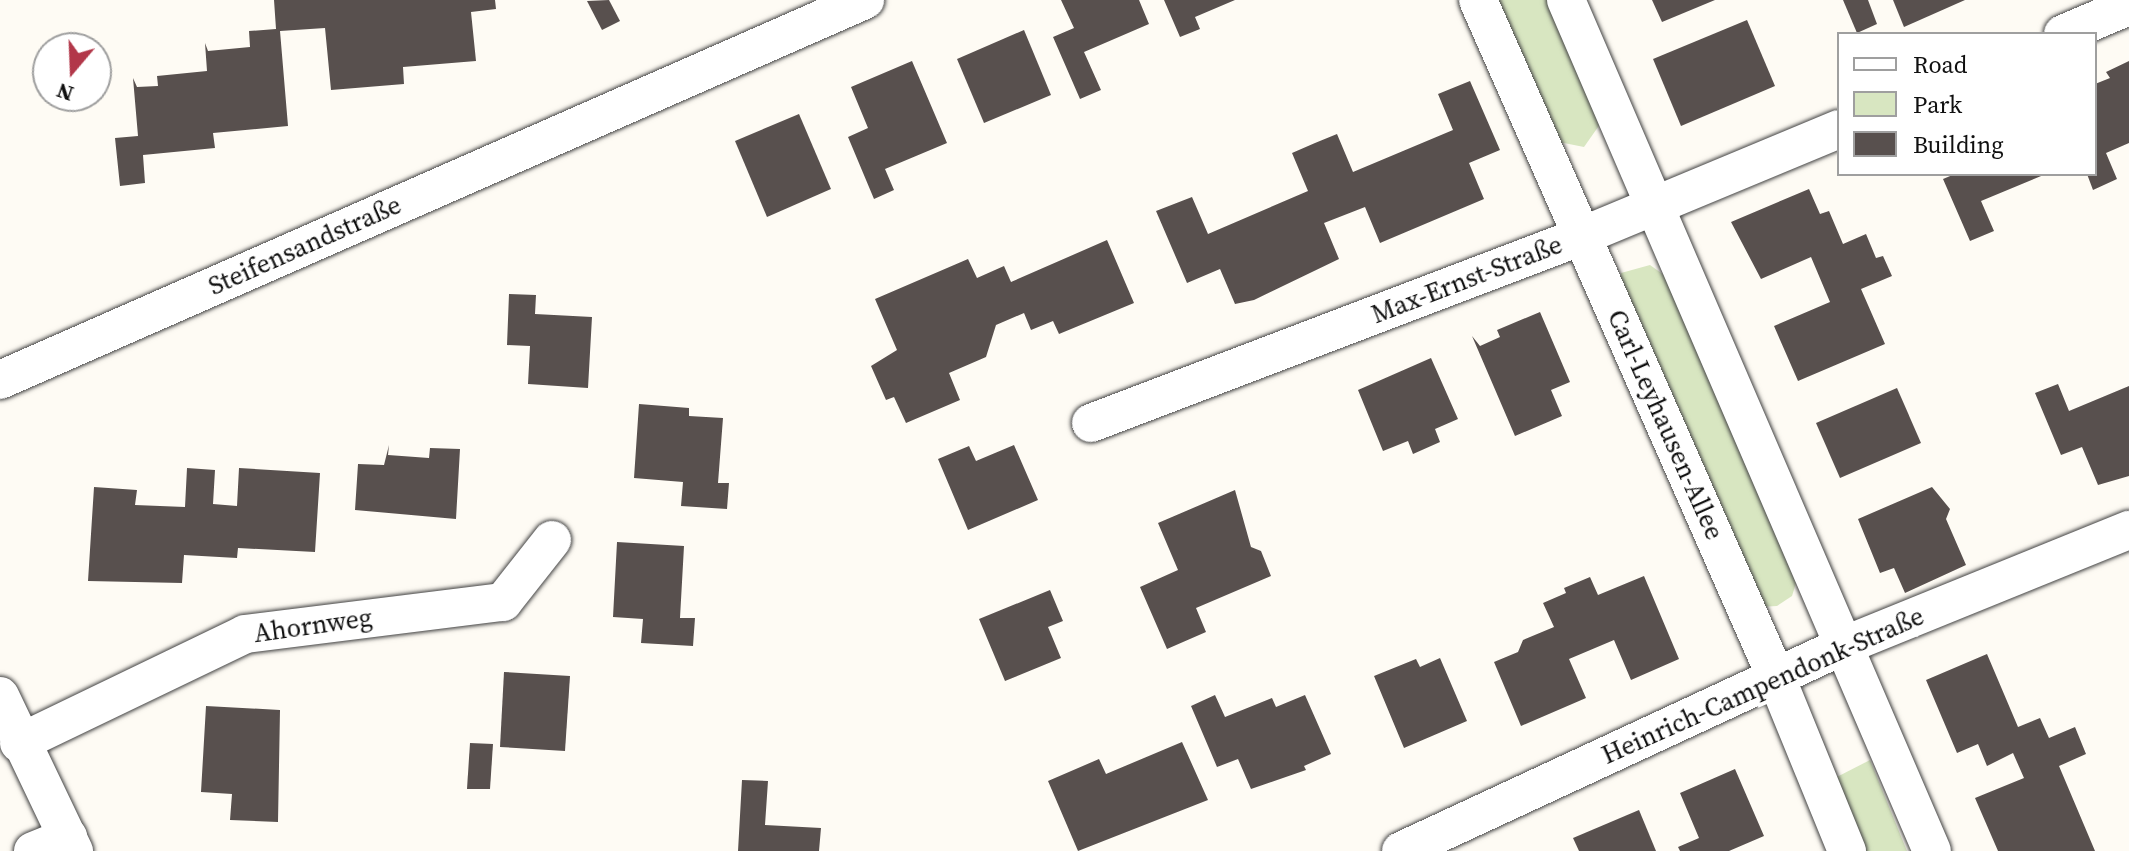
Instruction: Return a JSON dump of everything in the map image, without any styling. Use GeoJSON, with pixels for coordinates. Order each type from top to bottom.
{"type":"FeatureCollection","features":[{"type":"Feature","properties":{"kind":"street","name":"Steifensandstraße"},"geometry":{"type":"LineString","coordinates":[[0,380],[865,0]]}},
{"type":"Feature","properties":{"kind":"street","name":"Carl-Leyhausen-Allee"},"geometry":{"type":"LineString","coordinates":[[1478,0],[1776,677],[1847,851]]}},
{"type":"Feature","properties":{"kind":"street"},"geometry":{"type":"LineString","coordinates":[[1566,0],[1932,851]]}},
{"type":"Feature","properties":{"kind":"street"},"geometry":{"type":"LineString","coordinates":[[2068,32],[2129,6]]}},
{"type":"Feature","properties":{"kind":"street","name":"Max-Ernst-Straße"},"geometry":{"type":"LineString","coordinates":[[1091,423],[1582,236],[1837,130]]}},
{"type":"Feature","properties":{"kind":"street","name":"Heinrich-Campendonk-Straße"},"geometry":{"type":"LineString","coordinates":[[1401,851],[1843,646],[2129,530]]}},
{"type":"Feature","properties":{"kind":"street","name":"Ahornweg"},"geometry":{"type":"LineString","coordinates":[[19,743],[245,634],[503,602],[552,540]]}},
{"type":"Feature","properties":{"kind":"street"},"geometry":{"type":"LineString","coordinates":[[0,696],[58,846]]}},
{"type":"Feature","properties":{"kind":"green space"},"geometry":{"type":"Polygon","coordinates":[[[1495,0],[1551,0],[1603,120],[1584,147],[1554,141],[1495,0]]]}},
{"type":"Feature","properties":{"kind":"green space"},"geometry":{"type":"Polygon","coordinates":[[[1650,265],[1664,275],[1796,583],[1792,596],[1777,606],[1759,607],[1618,290],[1621,273],[1650,265]]]}},
{"type":"Feature","properties":{"kind":"green space"},"geometry":{"type":"Polygon","coordinates":[[[1870,760],[1907,851],[1858,851],[1829,781],[1870,760]]]}},
{"type":"Feature","properties":{"kind":"building"},"geometry":{"type":"Polygon","coordinates":[[[274,0],[495,0],[496,9],[471,12],[476,61],[403,67],[404,84],[331,90],[325,28],[280,31],[288,126],[213,133],[215,148],[143,155],[145,183],[120,186],[115,138],[138,136],[133,78],[137,87],[158,86],[157,76],[207,71],[205,43],[208,51],[250,47],[249,31],[276,29],[274,0]]]}},
{"type":"Feature","properties":{"kind":"building"},"geometry":{"type":"Polygon","coordinates":[[[609,0],[620,21],[602,30],[587,1],[609,0]]]}},
{"type":"Feature","properties":{"kind":"building"},"geometry":{"type":"Polygon","coordinates":[[[1061,0],[1139,0],[1149,24],[1084,52],[1101,90],[1080,99],[1053,37],[1074,28],[1061,0]]]}},
{"type":"Feature","properties":{"kind":"building"},"geometry":{"type":"Polygon","coordinates":[[[1164,0],[1235,0],[1195,17],[1200,29],[1180,37],[1164,0]]]}},
{"type":"Feature","properties":{"kind":"building"},"geometry":{"type":"Polygon","coordinates":[[[1652,0],[1715,0],[1662,22],[1652,0]]]}},
{"type":"Feature","properties":{"kind":"building"},"geometry":{"type":"Polygon","coordinates":[[[1843,0],[1868,0],[1877,24],[1857,32],[1843,0]]]}},
{"type":"Feature","properties":{"kind":"building"},"geometry":{"type":"Polygon","coordinates":[[[1893,0],[1965,0],[1904,27],[1893,0]]]}},
{"type":"Feature","properties":{"kind":"building"},"geometry":{"type":"Polygon","coordinates":[[[1747,20],[1775,86],[1681,126],[1653,59],[1747,20]]]}},
{"type":"Feature","properties":{"kind":"building"},"geometry":{"type":"Polygon","coordinates":[[[1024,30],[1051,95],[984,123],[957,59],[1024,30]]]}},
{"type":"Feature","properties":{"kind":"building"},"geometry":{"type":"Polygon","coordinates":[[[912,61],[947,143],[885,169],[894,190],[874,199],[848,137],[868,128],[851,87],[912,61]]]}},
{"type":"Feature","properties":{"kind":"building"},"geometry":{"type":"Polygon","coordinates":[[[2129,61],[2129,143],[2106,153],[2117,179],[2093,190],[2088,176],[2097,176],[2097,83],[2110,78],[2106,72],[2129,61]]]}},
{"type":"Feature","properties":{"kind":"building"},"geometry":{"type":"Polygon","coordinates":[[[1470,81],[1500,150],[1469,163],[1484,199],[1380,243],[1365,207],[1324,223],[1339,259],[1254,300],[1235,304],[1220,269],[1187,283],[1156,211],[1192,197],[1208,234],[1308,191],[1292,153],[1315,143],[1337,134],[1353,172],[1453,130],[1438,94],[1470,81]]]}},
{"type":"Feature","properties":{"kind":"building"},"geometry":{"type":"Polygon","coordinates":[[[799,114],[831,189],[767,217],[735,141],[799,114]]]}},
{"type":"Feature","properties":{"kind":"building"},"geometry":{"type":"Polygon","coordinates":[[[1950,176],[2041,176],[1981,201],[1994,231],[1970,241],[1943,179],[1950,176]]]}},
{"type":"Feature","properties":{"kind":"building"},"geometry":{"type":"Polygon","coordinates":[[[1809,189],[1820,214],[1829,211],[1843,244],[1866,234],[1876,258],[1883,256],[1892,276],[1861,289],[1885,344],[1798,381],[1774,326],[1830,302],[1811,257],[1761,279],[1731,222],[1809,189]]]}},
{"type":"Feature","properties":{"kind":"building"},"geometry":{"type":"Polygon","coordinates":[[[1107,240],[1134,303],[1059,334],[1053,321],[1031,330],[1024,313],[996,325],[986,357],[949,373],[960,400],[906,423],[894,397],[886,400],[871,366],[897,350],[875,299],[968,259],[977,278],[1004,266],[1011,282],[1107,240]]]}},
{"type":"Feature","properties":{"kind":"building"},"geometry":{"type":"Polygon","coordinates":[[[509,294],[536,295],[535,314],[592,317],[588,388],[528,384],[530,346],[507,345],[509,294]]]}},
{"type":"Feature","properties":{"kind":"building"},"geometry":{"type":"Polygon","coordinates":[[[1540,312],[1570,382],[1551,390],[1562,416],[1515,436],[1472,336],[1480,346],[1500,337],[1497,330],[1540,312]]]}},
{"type":"Feature","properties":{"kind":"building"},"geometry":{"type":"Polygon","coordinates":[[[1431,358],[1458,419],[1435,429],[1440,442],[1413,454],[1408,441],[1383,451],[1358,390],[1431,358]]]}},
{"type":"Feature","properties":{"kind":"building"},"geometry":{"type":"Polygon","coordinates":[[[2058,384],[2069,411],[2129,386],[2129,476],[2098,485],[2082,447],[2061,455],[2035,393],[2058,384]]]}},
{"type":"Feature","properties":{"kind":"building"},"geometry":{"type":"Polygon","coordinates":[[[1897,388],[1921,443],[1840,478],[1816,423],[1897,388]]]}},
{"type":"Feature","properties":{"kind":"building"},"geometry":{"type":"Polygon","coordinates":[[[639,404],[689,408],[689,416],[723,418],[718,483],[729,483],[727,509],[681,506],[683,482],[634,478],[639,404]]]}},
{"type":"Feature","properties":{"kind":"building"},"geometry":{"type":"Polygon","coordinates":[[[389,445],[388,455],[429,458],[430,448],[460,449],[456,519],[355,510],[358,464],[384,465],[389,445]]]}},
{"type":"Feature","properties":{"kind":"building"},"geometry":{"type":"Polygon","coordinates":[[[1014,445],[1038,500],[968,530],[938,459],[969,446],[976,461],[1014,445]]]}},
{"type":"Feature","properties":{"kind":"building"},"geometry":{"type":"Polygon","coordinates":[[[187,468],[215,470],[213,504],[237,506],[239,468],[320,473],[315,552],[238,548],[237,558],[184,555],[182,583],[88,581],[94,487],[137,490],[135,505],[185,507],[187,468]]]}},
{"type":"Feature","properties":{"kind":"building"},"geometry":{"type":"Polygon","coordinates":[[[1932,487],[1950,509],[1946,519],[1966,565],[1905,593],[1894,568],[1880,573],[1858,519],[1932,487]]]}},
{"type":"Feature","properties":{"kind":"building"},"geometry":{"type":"Polygon","coordinates":[[[1235,490],[1251,547],[1261,551],[1271,576],[1196,608],[1206,632],[1167,649],[1140,587],[1178,570],[1158,523],[1235,490]]]}},
{"type":"Feature","properties":{"kind":"building"},"geometry":{"type":"Polygon","coordinates":[[[617,542],[684,546],[680,618],[695,618],[693,646],[641,643],[643,619],[613,617],[617,542]]]}},
{"type":"Feature","properties":{"kind":"building"},"geometry":{"type":"Polygon","coordinates":[[[1644,576],[1679,659],[1631,680],[1614,640],[1569,659],[1586,698],[1521,726],[1494,662],[1518,652],[1523,640],[1554,627],[1543,603],[1566,593],[1564,588],[1590,577],[1598,595],[1644,576]]]}},
{"type":"Feature","properties":{"kind":"building"},"geometry":{"type":"Polygon","coordinates":[[[1050,590],[1063,621],[1048,627],[1061,658],[1005,681],[979,619],[1050,590]]]}},
{"type":"Feature","properties":{"kind":"building"},"geometry":{"type":"Polygon","coordinates":[[[1987,654],[2018,727],[2040,718],[2049,738],[2075,727],[2086,754],[2059,766],[2095,851],[1998,851],[1975,798],[2024,778],[2013,753],[1987,766],[1978,744],[1957,753],[1926,680],[1987,654]]]}},
{"type":"Feature","properties":{"kind":"building"},"geometry":{"type":"Polygon","coordinates":[[[1440,658],[1467,721],[1404,748],[1374,676],[1416,659],[1420,667],[1440,658]]]}},
{"type":"Feature","properties":{"kind":"building"},"geometry":{"type":"Polygon","coordinates":[[[504,672],[570,676],[565,751],[500,747],[504,672]]]}},
{"type":"Feature","properties":{"kind":"building"},"geometry":{"type":"Polygon","coordinates":[[[1215,695],[1225,717],[1272,698],[1276,707],[1305,695],[1331,754],[1304,766],[1306,770],[1251,789],[1238,759],[1217,767],[1191,706],[1215,695]]]}},
{"type":"Feature","properties":{"kind":"building"},"geometry":{"type":"Polygon","coordinates":[[[206,706],[280,710],[278,822],[230,820],[232,794],[201,792],[206,706]]]}},
{"type":"Feature","properties":{"kind":"building"},"geometry":{"type":"Polygon","coordinates":[[[1182,742],[1208,800],[1078,851],[1048,781],[1099,759],[1106,774],[1182,742]]]}},
{"type":"Feature","properties":{"kind":"building"},"geometry":{"type":"Polygon","coordinates":[[[470,743],[493,744],[490,789],[467,789],[470,743]]]}},
{"type":"Feature","properties":{"kind":"building"},"geometry":{"type":"Polygon","coordinates":[[[1735,769],[1764,836],[1729,851],[1680,851],[1678,847],[1699,838],[1680,793],[1735,769]]]}},
{"type":"Feature","properties":{"kind":"building"},"geometry":{"type":"Polygon","coordinates":[[[742,780],[768,781],[765,825],[821,828],[819,851],[738,851],[742,780]]]}},
{"type":"Feature","properties":{"kind":"building"},"geometry":{"type":"Polygon","coordinates":[[[1639,810],[1656,851],[1579,851],[1573,838],[1639,810]]]}}]}
